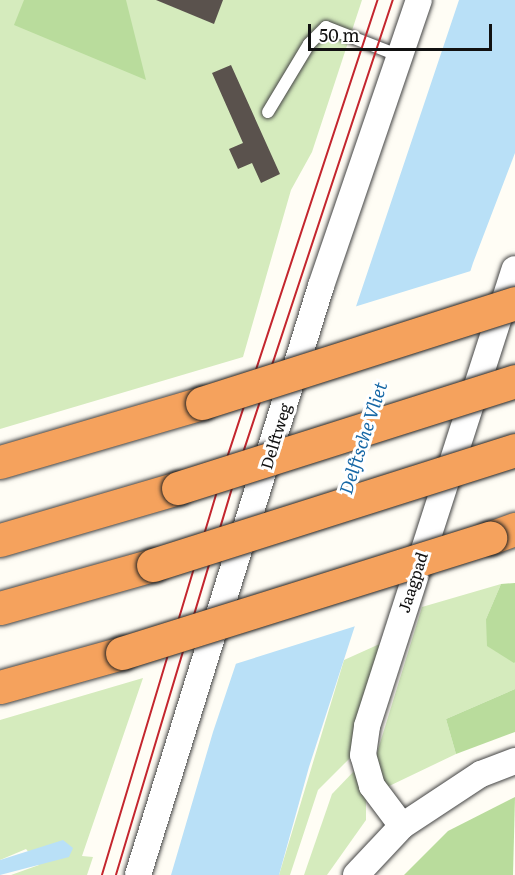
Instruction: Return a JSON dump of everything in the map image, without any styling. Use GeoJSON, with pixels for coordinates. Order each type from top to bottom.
{"type":"FeatureCollection","features":[{"type":"Feature","properties":{"kind":"highway"},"geometry":{"type":"LineString","coordinates":[[0,462],[202,403],[515,303]]}},
{"type":"Feature","properties":{"kind":"highway"},"geometry":{"type":"LineString","coordinates":[[0,540],[178,488],[515,381]]}},
{"type":"Feature","properties":{"kind":"highway"},"geometry":{"type":"LineString","coordinates":[[0,608],[153,565],[515,450]]}},
{"type":"Feature","properties":{"kind":"highway"},"geometry":{"type":"LineString","coordinates":[[0,687],[122,653],[502,534]]}},
{"type":"Feature","properties":{"kind":"street","name":"Delftweg"},"geometry":{"type":"LineString","coordinates":[[138,875],[321,286],[419,0]]}},
{"type":"Feature","properties":{"kind":"street","name":"Jaagpad"},"geometry":{"type":"LineString","coordinates":[[402,826],[372,786],[363,755],[367,726],[515,269]]}},
{"type":"Feature","properties":{"kind":"street"},"geometry":{"type":"LineString","coordinates":[[356,875],[402,826],[481,774],[515,761]]}},
{"type":"Feature","properties":{"kind":"lane"},"geometry":{"type":"LineString","coordinates":[[268,112],[309,44],[326,27],[400,56]]}},
{"type":"Feature","properties":{"kind":"green space"},"geometry":{"type":"Polygon","coordinates":[[[0,0],[362,0],[312,152],[291,190],[243,357],[0,429],[0,0]]]}},
{"type":"Feature","properties":{"kind":"green space"},"geometry":{"type":"Polygon","coordinates":[[[24,0],[126,0],[146,80],[14,25],[24,0]]]}},
{"type":"Feature","properties":{"kind":"green space"},"geometry":{"type":"Polygon","coordinates":[[[515,583],[514,663],[487,646],[486,619],[501,584],[515,583]]]}},
{"type":"Feature","properties":{"kind":"green space"},"geometry":{"type":"Polygon","coordinates":[[[501,584],[486,619],[515,662],[515,689],[446,719],[456,754],[385,788],[376,756],[422,607],[501,584]]]}},
{"type":"Feature","properties":{"kind":"green space"},"geometry":{"type":"Polygon","coordinates":[[[384,642],[355,753],[318,790],[290,875],[279,875],[344,660],[384,642]]]}},
{"type":"Feature","properties":{"kind":"green space"},"geometry":{"type":"Polygon","coordinates":[[[143,678],[82,856],[93,857],[87,875],[11,875],[39,865],[26,849],[0,860],[0,720],[143,678]]]}},
{"type":"Feature","properties":{"kind":"green space"},"geometry":{"type":"Polygon","coordinates":[[[515,689],[515,732],[456,754],[446,719],[515,689]]]}},
{"type":"Feature","properties":{"kind":"green space"},"geometry":{"type":"Polygon","coordinates":[[[356,769],[366,800],[366,820],[327,875],[304,875],[332,794],[356,769]]]}},
{"type":"Feature","properties":{"kind":"green space"},"geometry":{"type":"Polygon","coordinates":[[[515,797],[513,875],[404,875],[448,831],[515,797]]]}},
{"type":"Feature","properties":{"kind":"water","name":"Delftsche Vliet"},"geometry":{"type":"Polygon","coordinates":[[[459,0],[515,0],[515,153],[473,263],[309,767],[279,875],[171,875],[213,732],[459,0]]]}},
{"type":"Feature","properties":{"kind":"water"},"geometry":{"type":"Polygon","coordinates":[[[63,840],[73,848],[69,857],[0,875],[0,860],[63,840]]]}},
{"type":"Feature","properties":{"kind":"pier"},"geometry":{"type":"Polygon","coordinates":[[[474,270],[359,625],[232,665],[354,307],[474,270]]]}},
{"type":"Feature","properties":{"kind":"building"},"geometry":{"type":"Polygon","coordinates":[[[156,0],[223,0],[214,24],[156,0]]]}},
{"type":"Feature","properties":{"kind":"building"},"geometry":{"type":"Polygon","coordinates":[[[231,65],[280,174],[261,183],[252,163],[238,169],[229,149],[243,143],[212,73],[231,65]]]}},
{"type":"Feature","properties":{"kind":"tram line"},"geometry":{"type":"LineString","coordinates":[[102,875],[228,455],[378,0]]}},
{"type":"Feature","properties":{"kind":"tram line"},"geometry":{"type":"LineString","coordinates":[[116,875],[241,459],[393,0]]}}]}
